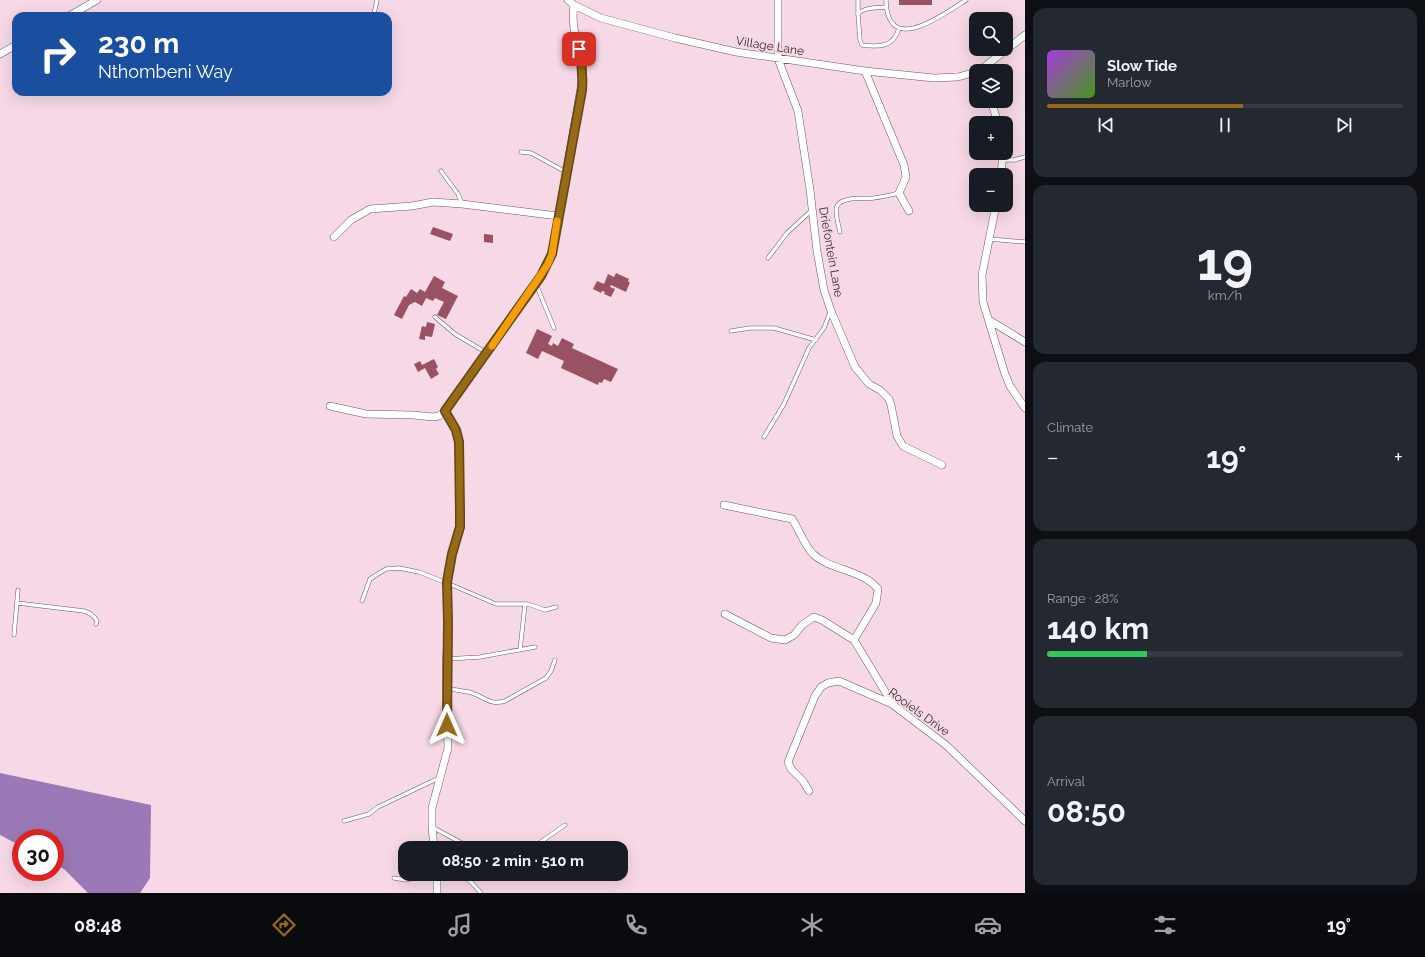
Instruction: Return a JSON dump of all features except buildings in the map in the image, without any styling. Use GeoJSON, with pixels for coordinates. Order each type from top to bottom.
{"type":"FeatureCollection","features":[{"type":"Feature","properties":{"kind":"street"},"geometry":{"type":"LineString","coordinates":[[76,12],[97,0]]}},
{"type":"Feature","properties":{"kind":"street","name":"Village Lane"},"geometry":{"type":"LineString","coordinates":[[568,0],[574,6],[601,18],[631,27],[736,52],[866,71],[947,78],[969,75]]}},
{"type":"Feature","properties":{"kind":"street","name":"Driefontein Lane"},"geometry":{"type":"LineString","coordinates":[[778,0],[778,59],[798,111],[824,290],[831,312],[855,367],[869,384],[880,390],[889,399],[897,436],[903,446],[942,465]]}},
{"type":"Feature","properties":{"kind":"street"},"geometry":{"type":"LineString","coordinates":[[330,406],[366,414],[413,415],[433,418],[439,416],[445,411],[548,264],[552,254],[583,76],[582,62],[573,23],[574,6]]}},
{"type":"Feature","properties":{"kind":"street"},"geometry":{"type":"LineString","coordinates":[[989,64],[1025,35]]}},
{"type":"Feature","properties":{"kind":"street"},"geometry":{"type":"LineString","coordinates":[[0,54],[12,47]]}},
{"type":"Feature","properties":{"kind":"street"},"geometry":{"type":"LineString","coordinates":[[866,71],[906,172],[904,183],[899,193],[909,211]]}},
{"type":"Feature","properties":{"kind":"street"},"geometry":{"type":"LineString","coordinates":[[334,237],[351,220],[370,209],[439,202],[558,216]]}},
{"type":"Feature","properties":{"kind":"street"},"geometry":{"type":"LineString","coordinates":[[995,212],[982,275],[983,302],[1005,374],[1010,386],[1025,408]]}},
{"type":"Feature","properties":{"kind":"street"},"geometry":{"type":"LineString","coordinates":[[989,320],[1025,342]]}},
{"type":"Feature","properties":{"kind":"street"},"geometry":{"type":"LineString","coordinates":[[433,841],[432,808],[448,748],[447,582],[452,554],[460,527],[458,436],[445,411]]}},
{"type":"Feature","properties":{"kind":"street"},"geometry":{"type":"LineString","coordinates":[[724,505],[792,519],[812,553],[822,560],[871,580],[878,589],[876,602],[854,640]]}},
{"type":"Feature","properties":{"kind":"street"},"geometry":{"type":"LineString","coordinates":[[725,614],[771,638],[785,640],[794,635],[802,625],[814,617],[822,620],[854,640],[892,704]]}},
{"type":"Feature","properties":{"kind":"street","name":"Rooiels Drive"},"geometry":{"type":"LineString","coordinates":[[809,791],[803,781],[791,769],[788,762],[815,696],[821,687],[834,682],[845,682],[892,704],[946,745],[1025,821]]}},
{"type":"Feature","properties":{"kind":"street"},"geometry":{"type":"LineString","coordinates":[[437,881],[437,893]]}},
{"type":"Feature","properties":{"kind":"lane"},"geometry":{"type":"LineString","coordinates":[[374,12],[377,0]]}},
{"type":"Feature","properties":{"kind":"lane"},"geometry":{"type":"LineString","coordinates":[[858,0],[860,40],[862,45],[879,47],[890,42],[898,35],[899,28]]}},
{"type":"Feature","properties":{"kind":"lane"},"geometry":{"type":"LineString","coordinates":[[886,0],[886,7],[890,19],[894,25],[899,28],[910,29],[928,24],[966,0]]}},
{"type":"Feature","properties":{"kind":"lane"},"geometry":{"type":"LineString","coordinates":[[858,14],[861,10],[886,7]]}},
{"type":"Feature","properties":{"kind":"lane"},"geometry":{"type":"LineString","coordinates":[[521,152],[531,153],[566,172]]}},
{"type":"Feature","properties":{"kind":"lane"},"geometry":{"type":"LineString","coordinates":[[1013,160],[1025,157]]}},
{"type":"Feature","properties":{"kind":"lane"},"geometry":{"type":"LineString","coordinates":[[441,171],[458,194],[462,204]]}},
{"type":"Feature","properties":{"kind":"lane"},"geometry":{"type":"LineString","coordinates":[[840,232],[837,206],[842,202],[899,193]]}},
{"type":"Feature","properties":{"kind":"lane"},"geometry":{"type":"LineString","coordinates":[[768,258],[786,233],[812,209]]}},
{"type":"Feature","properties":{"kind":"lane"},"geometry":{"type":"LineString","coordinates":[[989,239],[1025,242]]}},
{"type":"Feature","properties":{"kind":"lane"},"geometry":{"type":"LineString","coordinates":[[536,283],[554,328]]}},
{"type":"Feature","properties":{"kind":"lane"},"geometry":{"type":"LineString","coordinates":[[764,437],[784,404],[809,348],[826,325],[831,312]]}},
{"type":"Feature","properties":{"kind":"lane"},"geometry":{"type":"LineString","coordinates":[[435,317],[455,334],[487,352]]}},
{"type":"Feature","properties":{"kind":"lane"},"geometry":{"type":"LineString","coordinates":[[731,331],[761,327],[774,328],[816,340]]}},
{"type":"Feature","properties":{"kind":"lane"},"geometry":{"type":"LineString","coordinates":[[362,601],[370,579],[386,569],[399,568],[408,569],[447,582],[496,604],[525,604],[545,610],[556,607]]}},
{"type":"Feature","properties":{"kind":"lane"},"geometry":{"type":"LineString","coordinates":[[14,635],[18,590]]}},
{"type":"Feature","properties":{"kind":"lane"},"geometry":{"type":"LineString","coordinates":[[17,603],[84,611],[94,616],[97,621],[96,624]]}},
{"type":"Feature","properties":{"kind":"lane"},"geometry":{"type":"LineString","coordinates":[[520,650],[525,604]]}},
{"type":"Feature","properties":{"kind":"lane"},"geometry":{"type":"LineString","coordinates":[[447,659],[480,658],[535,647]]}},
{"type":"Feature","properties":{"kind":"lane"},"geometry":{"type":"LineString","coordinates":[[447,688],[470,693],[491,702],[499,703],[546,678],[551,671],[555,660]]}},
{"type":"Feature","properties":{"kind":"lane"},"geometry":{"type":"LineString","coordinates":[[344,820],[369,814],[378,807],[440,778]]}},
{"type":"Feature","properties":{"kind":"lane"},"geometry":{"type":"LineString","coordinates":[[542,841],[565,825]]}},
{"type":"Feature","properties":{"kind":"lane"},"geometry":{"type":"LineString","coordinates":[[432,826],[459,841]]}},
{"type":"Feature","properties":{"kind":"lane"},"geometry":{"type":"LineString","coordinates":[[394,878],[398,879]]}},
{"type":"Feature","properties":{"kind":"lane"},"geometry":{"type":"LineString","coordinates":[[470,881],[481,893]]}},
{"type":"Feature","properties":{"kind":"shaded area"},"geometry":{"type":"Polygon","coordinates":[[[0,773],[151,805],[150,878],[140,893],[88,893],[64,869],[64,829],[12,829],[12,841],[0,835],[0,773]]]}},
{"type":"Feature","properties":{"kind":"slow traffic"},"geometry":{"type":"LineString","coordinates":[[492,346],[548,264],[552,254],[557,221]]}},
{"type":"Feature","properties":{"kind":"route"},"geometry":{"type":"LineString","coordinates":[[447,725],[447,582],[452,554],[460,527],[460,512],[459,442],[456,430],[445,411],[541,276],[552,254],[582,90],[582,62],[579,49]]}}]}
